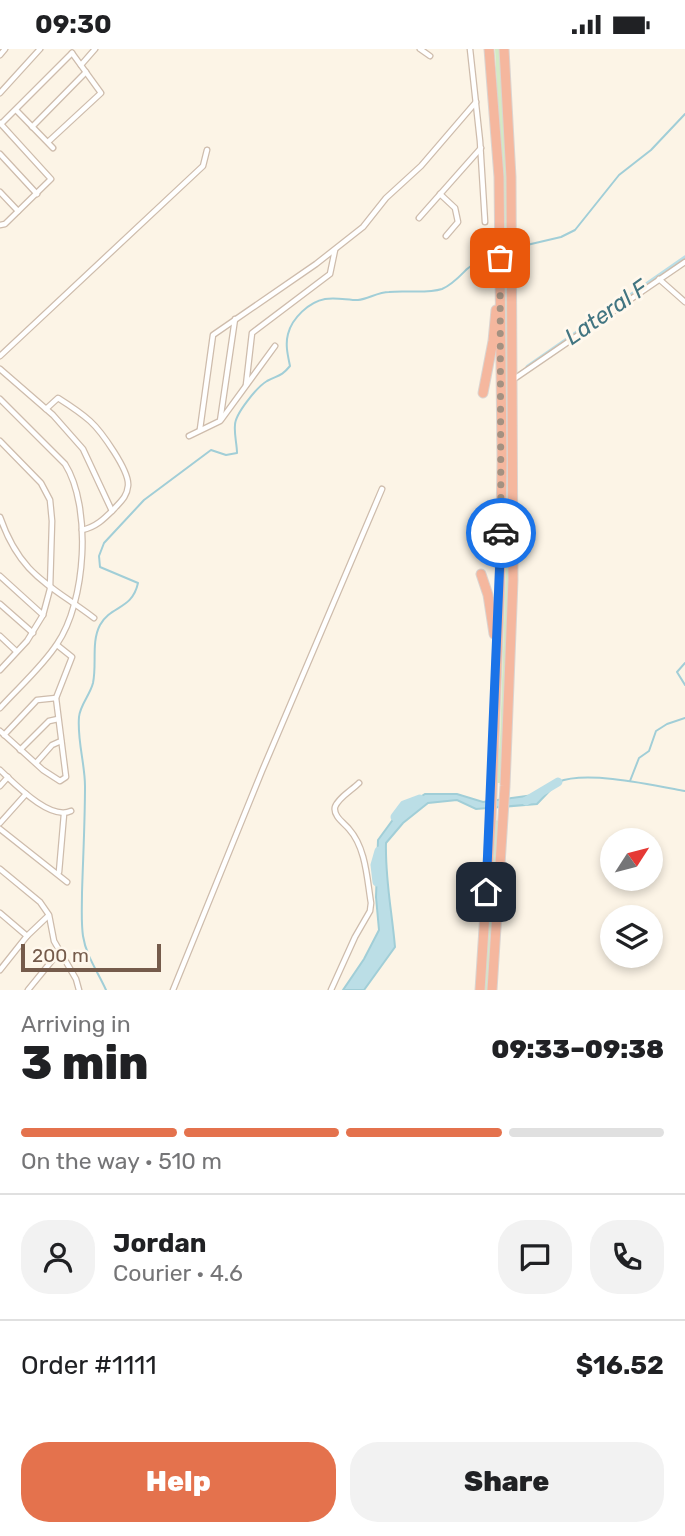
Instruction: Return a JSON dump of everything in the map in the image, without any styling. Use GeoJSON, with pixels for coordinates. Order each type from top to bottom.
{"type":"FeatureCollection","features":[{"type":"Feature","properties":{"kind":"highway"},"geometry":{"type":"LineString","coordinates":[[480,990],[491,819],[500,584],[499,177],[489,49]]}},
{"type":"Feature","properties":{"kind":"highway"},"geometry":{"type":"LineString","coordinates":[[492,990],[505,786],[513,580],[513,255],[504,49]]}},
{"type":"Feature","properties":{"kind":"highway"},"geometry":{"type":"LineString","coordinates":[[483,393],[493,341],[500,261]]}},
{"type":"Feature","properties":{"kind":"highway"},"geometry":{"type":"LineString","coordinates":[[481,574],[488,595],[494,635],[495,718]]}},
{"type":"Feature","properties":{"kind":"street"},"geometry":{"type":"LineString","coordinates":[[0,55],[5,49]]}},
{"type":"Feature","properties":{"kind":"street"},"geometry":{"type":"LineString","coordinates":[[0,93],[40,49]]}},
{"type":"Feature","properties":{"kind":"street"},"geometry":{"type":"LineString","coordinates":[[81,65],[95,49]]}},
{"type":"Feature","properties":{"kind":"street"},"geometry":{"type":"LineString","coordinates":[[420,49],[430,56]]}},
{"type":"Feature","properties":{"kind":"street"},"geometry":{"type":"LineString","coordinates":[[470,49],[481,148],[485,222]]}},
{"type":"Feature","properties":{"kind":"street"},"geometry":{"type":"LineString","coordinates":[[1,225],[50,182],[49,176],[1,124],[73,51],[101,93],[48,142]]}},
{"type":"Feature","properties":{"kind":"street"},"geometry":{"type":"LineString","coordinates":[[32,127],[86,72]]}},
{"type":"Feature","properties":{"kind":"street"},"geometry":{"type":"LineString","coordinates":[[200,429],[213,335],[335,250],[363,227],[386,198],[421,166],[476,102]]}},
{"type":"Feature","properties":{"kind":"street"},"geometry":{"type":"LineString","coordinates":[[16,110],[53,148]]}},
{"type":"Feature","properties":{"kind":"street"},"geometry":{"type":"LineString","coordinates":[[419,218],[481,148]]}},
{"type":"Feature","properties":{"kind":"street"},"geometry":{"type":"LineString","coordinates":[[0,356],[203,166],[207,151]]}},
{"type":"Feature","properties":{"kind":"street"},"geometry":{"type":"LineString","coordinates":[[0,155],[37,194]]}},
{"type":"Feature","properties":{"kind":"street"},"geometry":{"type":"LineString","coordinates":[[0,192],[18,211]]}},
{"type":"Feature","properties":{"kind":"street"},"geometry":{"type":"LineString","coordinates":[[440,194],[455,208],[458,222],[446,236]]}},
{"type":"Feature","properties":{"kind":"street"},"geometry":{"type":"LineString","coordinates":[[246,385],[252,333],[330,274],[335,250]]}},
{"type":"Feature","properties":{"kind":"street"},"geometry":{"type":"LineString","coordinates":[[513,380],[685,262]]}},
{"type":"Feature","properties":{"kind":"street"},"geometry":{"type":"LineString","coordinates":[[659,279],[685,302]]}},
{"type":"Feature","properties":{"kind":"street"},"geometry":{"type":"LineString","coordinates":[[220,421],[235,319]]}},
{"type":"Feature","properties":{"kind":"street"},"geometry":{"type":"LineString","coordinates":[[189,436],[220,421],[275,346]]}},
{"type":"Feature","properties":{"kind":"street"},"geometry":{"type":"LineString","coordinates":[[0,369],[46,409],[83,449],[112,510]]}},
{"type":"Feature","properties":{"kind":"street"},"geometry":{"type":"LineString","coordinates":[[0,399],[65,464],[79,498],[82,530],[74,613],[57,645],[0,708]]}},
{"type":"Feature","properties":{"kind":"street"},"geometry":{"type":"LineString","coordinates":[[46,409],[56,399],[60,399],[89,420],[124,469],[129,484],[126,496],[98,524],[82,530]]}},
{"type":"Feature","properties":{"kind":"street"},"geometry":{"type":"LineString","coordinates":[[0,441],[41,483],[50,501],[50,589],[43,615],[33,633],[0,670]]}},
{"type":"Feature","properties":{"kind":"street"},"geometry":{"type":"LineString","coordinates":[[173,990],[382,488]]}},
{"type":"Feature","properties":{"kind":"street"},"geometry":{"type":"LineString","coordinates":[[0,517],[2,529],[16,552],[50,589],[94,618]]}},
{"type":"Feature","properties":{"kind":"street"},"geometry":{"type":"LineString","coordinates":[[0,576],[43,615]]}},
{"type":"Feature","properties":{"kind":"street"},"geometry":{"type":"LineString","coordinates":[[0,604],[33,633]]}},
{"type":"Feature","properties":{"kind":"street"},"geometry":{"type":"LineString","coordinates":[[0,636],[16,651]]}},
{"type":"Feature","properties":{"kind":"street"},"geometry":{"type":"LineString","coordinates":[[56,698],[37,700],[2,733],[36,764],[60,781],[66,772],[56,698],[72,657],[57,645]]}},
{"type":"Feature","properties":{"kind":"street"},"geometry":{"type":"LineString","coordinates":[[20,750],[49,720],[58,719]]}},
{"type":"Feature","properties":{"kind":"street"},"geometry":{"type":"LineString","coordinates":[[36,764],[52,745],[61,741]]}},
{"type":"Feature","properties":{"kind":"street"},"geometry":{"type":"LineString","coordinates":[[0,770],[26,794],[52,811],[64,814],[71,811]]}},
{"type":"Feature","properties":{"kind":"street"},"geometry":{"type":"LineString","coordinates":[[0,786],[8,777]]}},
{"type":"Feature","properties":{"kind":"street"},"geometry":{"type":"LineString","coordinates":[[331,990],[370,911],[362,852],[352,832],[335,815],[334,809],[359,783]]}},
{"type":"Feature","properties":{"kind":"street"},"geometry":{"type":"LineString","coordinates":[[0,823],[26,794]]}},
{"type":"Feature","properties":{"kind":"street"},"geometry":{"type":"LineString","coordinates":[[58,873],[64,814]]}},
{"type":"Feature","properties":{"kind":"street"},"geometry":{"type":"LineString","coordinates":[[0,829],[67,881]]}},
{"type":"Feature","properties":{"kind":"street"},"geometry":{"type":"LineString","coordinates":[[0,869],[40,902],[49,915],[54,941],[76,979],[79,990]]}},
{"type":"Feature","properties":{"kind":"street"},"geometry":{"type":"LineString","coordinates":[[0,913],[27,936]]}},
{"type":"Feature","properties":{"kind":"street"},"geometry":{"type":"LineString","coordinates":[[0,970],[2,962],[49,915]]}},
{"type":"Feature","properties":{"kind":"street"},"geometry":{"type":"LineString","coordinates":[[28,990],[59,952]]}},
{"type":"Feature","properties":{"kind":"green space"},"geometry":{"type":"Polygon","coordinates":[[[495,49],[501,49],[510,235],[504,235],[495,49]]]}},
{"type":"Feature","properties":{"kind":"green space"},"geometry":{"type":"Polygon","coordinates":[[[510,260],[510,587],[501,783],[496,783],[506,566],[505,261],[510,260]]]}},
{"type":"Feature","properties":{"kind":"green space"},"geometry":{"type":"Polygon","coordinates":[[[495,820],[499,821],[488,990],[484,990],[495,820]]]}},
{"type":"Feature","properties":{"kind":"water"},"geometry":{"type":"Polygon","coordinates":[[[558,782],[537,804],[476,809],[457,800],[428,803],[403,823],[386,843],[395,947],[364,990],[343,990],[379,930],[376,897],[378,840],[400,810],[425,794],[457,794],[483,802],[541,794],[558,782]]]}},
{"type":"Feature","properties":{"kind":"waterway"},"geometry":{"type":"LineString","coordinates":[[514,248],[561,237],[575,230],[619,175],[651,150],[685,114]]}},
{"type":"Feature","properties":{"kind":"waterway"},"geometry":{"type":"LineString","coordinates":[[106,990],[87,950],[82,931],[85,786],[79,717],[93,683],[96,639],[100,625],[131,598],[138,583],[100,567],[99,556],[104,543],[144,500],[211,450],[226,455],[237,453],[236,420],[247,401],[263,384],[282,374],[290,366],[288,334],[293,322],[307,307],[325,299],[358,300],[385,292],[442,289],[474,264],[496,253]]}},
{"type":"Feature","properties":{"kind":"waterway","name":"Lateral F"},"geometry":{"type":"LineString","coordinates":[[528,367],[685,258]]}},
{"type":"Feature","properties":{"kind":"waterway"},"geometry":{"type":"LineString","coordinates":[[685,663],[677,672],[685,685]]}},
{"type":"Feature","properties":{"kind":"waterway"},"geometry":{"type":"LineString","coordinates":[[630,781],[639,758],[649,751],[656,731],[685,718]]}},
{"type":"Feature","properties":{"kind":"waterway"},"geometry":{"type":"LineString","coordinates":[[558,782],[585,777],[602,778],[685,791]]}},
{"type":"Feature","properties":{"kind":"waterway"},"geometry":{"type":"LineString","coordinates":[[526,801],[558,782]]}},
{"type":"Feature","properties":{"kind":"waterway"},"geometry":{"type":"LineString","coordinates":[[395,817],[404,805],[420,799]]}},
{"type":"Feature","properties":{"kind":"waterway"},"geometry":{"type":"LineString","coordinates":[[377,882],[375,865],[379,851]]}},
{"type":"Feature","properties":{"kind":"way so far"},"geometry":{"type":"LineString","coordinates":[[500,258],[501,533]]}},
{"type":"Feature","properties":{"kind":"route"},"geometry":{"type":"LineString","coordinates":[[486,892],[501,533]]}}]}
